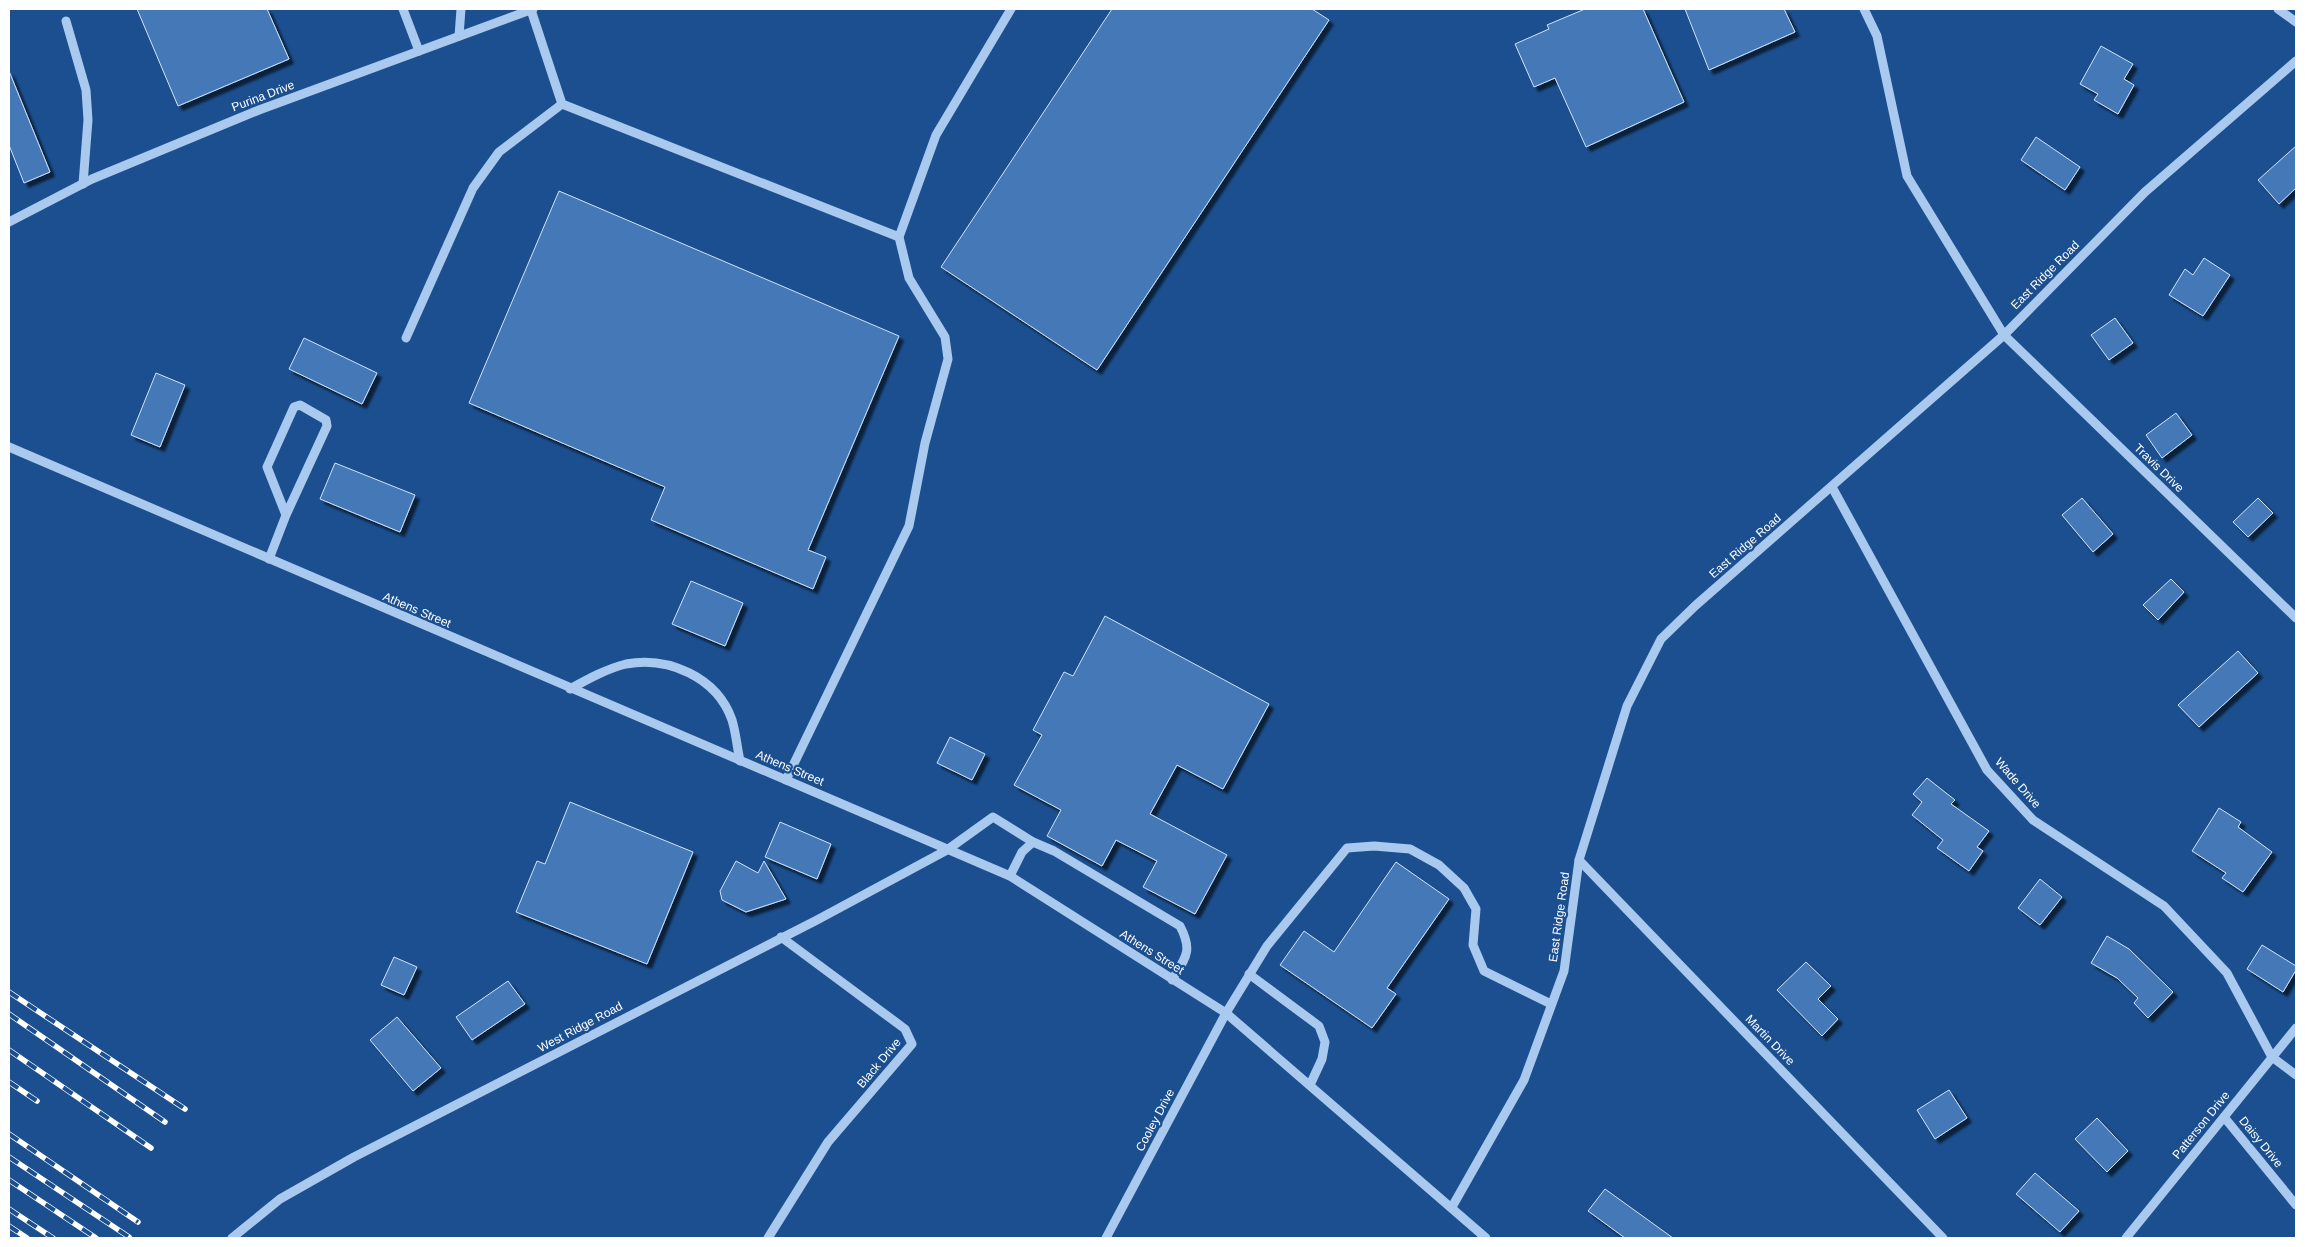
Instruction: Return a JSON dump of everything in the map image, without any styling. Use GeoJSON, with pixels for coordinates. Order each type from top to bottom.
{"type":"FeatureCollection","features":[{"type":"Feature","properties":{"kind":"street"},"geometry":{"type":"LineString","coordinates":[[403,9],[419,51]]}},
{"type":"Feature","properties":{"kind":"street"},"geometry":{"type":"LineString","coordinates":[[459,36],[462,9]]}},
{"type":"Feature","properties":{"kind":"street"},"geometry":{"type":"LineString","coordinates":[[532,9],[562,104]]}},
{"type":"Feature","properties":{"kind":"street","name":"Purina Drive"},"geometry":{"type":"LineString","coordinates":[[9,222],[83,184],[259,110],[532,9]]}},
{"type":"Feature","properties":{"kind":"street"},"geometry":{"type":"LineString","coordinates":[[786,780],[908,526],[925,443],[948,359],[945,336],[909,278],[899,237],[936,134],[1011,9]]}},
{"type":"Feature","properties":{"kind":"street","name":"Travis Drive"},"geometry":{"type":"LineString","coordinates":[[1864,9],[1877,36],[1908,176],[2004,335],[2296,618]]}},
{"type":"Feature","properties":{"kind":"street"},"geometry":{"type":"LineString","coordinates":[[2278,9],[2296,22]]}},
{"type":"Feature","properties":{"kind":"street"},"geometry":{"type":"LineString","coordinates":[[66,21],[86,90],[88,120],[83,184]]}},
{"type":"Feature","properties":{"kind":"street","name":"East Ridge Road"},"geometry":{"type":"LineString","coordinates":[[1452,1207],[1524,1080],[1564,971],[1580,860],[1627,706],[1661,639],[1694,606],[2004,335],[2145,192],[2296,60]]}},
{"type":"Feature","properties":{"kind":"street"},"geometry":{"type":"LineString","coordinates":[[562,104],[899,237]]}},
{"type":"Feature","properties":{"kind":"street"},"geometry":{"type":"LineString","coordinates":[[406,338],[473,188],[499,152],[562,104]]}},
{"type":"Feature","properties":{"kind":"street"},"geometry":{"type":"LineString","coordinates":[[269,559],[286,515],[327,426],[326,420],[300,405],[294,407],[267,467],[286,515]]}},
{"type":"Feature","properties":{"kind":"street","name":"Athens Street"},"geometry":{"type":"LineString","coordinates":[[9,447],[1010,876],[1172,980],[1226,1012],[1486,1238]]}},
{"type":"Feature","properties":{"kind":"street","name":"Wade Drive"},"geometry":{"type":"LineString","coordinates":[[1832,487],[1988,770],[2033,820],[2164,906],[2226,973],[2272,1057]]}},
{"type":"Feature","properties":{"kind":"street"},"geometry":{"type":"LineString","coordinates":[[570,689],[605,670],[627,664],[652,662],[672,665],[704,682],[726,707],[732,720],[740,761]]}},
{"type":"Feature","properties":{"kind":"street","name":"West Ridge Road"},"geometry":{"type":"LineString","coordinates":[[232,1238],[280,1199],[354,1157],[817,920],[947,850],[993,817],[1033,842]]}},
{"type":"Feature","properties":{"kind":"street"},"geometry":{"type":"LineString","coordinates":[[1010,876],[1022,852],[1033,842],[1054,850],[1180,926],[1188,941],[1186,956],[1172,980]]}},
{"type":"Feature","properties":{"kind":"street","name":"Cooley Drive"},"geometry":{"type":"LineString","coordinates":[[1106,1238],[1226,1012],[1249,974],[1267,946],[1347,848],[1383,846],[1410,849],[1439,865],[1464,888],[1476,909],[1474,945],[1484,971],[1523,992],[1551,1004]]}},
{"type":"Feature","properties":{"kind":"street","name":"Martin Drive"},"geometry":{"type":"LineString","coordinates":[[1580,860],[1943,1238]]}},
{"type":"Feature","properties":{"kind":"street","name":"Black Drive"},"geometry":{"type":"LineString","coordinates":[[768,1238],[828,1142],[912,1044],[905,1029],[781,937]]}},
{"type":"Feature","properties":{"kind":"street"},"geometry":{"type":"LineString","coordinates":[[1249,974],[1319,1026],[1325,1042],[1322,1059],[1310,1085]]}},
{"type":"Feature","properties":{"kind":"street","name":"Patterson Drive"},"geometry":{"type":"LineString","coordinates":[[2126,1238],[2296,1028]]}},
{"type":"Feature","properties":{"kind":"street"},"geometry":{"type":"LineString","coordinates":[[2272,1057],[2296,1075]]}},
{"type":"Feature","properties":{"kind":"street","name":"Daisy Drive"},"geometry":{"type":"LineString","coordinates":[[2224,1117],[2296,1205]]}},
{"type":"Feature","properties":{"kind":"building"},"geometry":{"type":"Polygon","coordinates":[[[137,9],[267,9],[289,59],[178,106],[137,9]]]}},
{"type":"Feature","properties":{"kind":"building"},"geometry":{"type":"Polygon","coordinates":[[[1112,9],[1312,9],[1329,20],[1097,370],[941,267],[1112,9]]]}},
{"type":"Feature","properties":{"kind":"building"},"geometry":{"type":"Polygon","coordinates":[[[1585,9],[1643,9],[1684,102],[1586,147],[1555,78],[1534,87],[1515,44],[1549,29],[1547,25],[1585,9]]]}},
{"type":"Feature","properties":{"kind":"building"},"geometry":{"type":"Polygon","coordinates":[[[1685,9],[1784,9],[1795,32],[1709,70],[1685,9]]]}},
{"type":"Feature","properties":{"kind":"building"},"geometry":{"type":"Polygon","coordinates":[[[2101,46],[2133,64],[2124,79],[2134,85],[2118,114],[2094,100],[2098,94],[2080,84],[2101,46]]]}},
{"type":"Feature","properties":{"kind":"building"},"geometry":{"type":"Polygon","coordinates":[[[9,71],[50,172],[24,183],[9,145],[9,71]]]}},
{"type":"Feature","properties":{"kind":"building"},"geometry":{"type":"Polygon","coordinates":[[[2036,137],[2080,167],[2065,190],[2021,160],[2036,137]]]}},
{"type":"Feature","properties":{"kind":"building"},"geometry":{"type":"Polygon","coordinates":[[[2296,146],[2296,188],[2279,204],[2258,180],[2296,146]]]}},
{"type":"Feature","properties":{"kind":"building"},"geometry":{"type":"Polygon","coordinates":[[[559,191],[899,336],[808,550],[826,557],[813,589],[651,520],[665,487],[469,403],[559,191]]]}},
{"type":"Feature","properties":{"kind":"building"},"geometry":{"type":"Polygon","coordinates":[[[2204,258],[2230,275],[2203,316],[2169,295],[2185,269],[2193,275],[2204,258]]]}},
{"type":"Feature","properties":{"kind":"building"},"geometry":{"type":"Polygon","coordinates":[[[2115,318],[2133,343],[2109,360],[2091,335],[2115,318]]]}},
{"type":"Feature","properties":{"kind":"building"},"geometry":{"type":"Polygon","coordinates":[[[304,338],[377,373],[362,404],[289,369],[304,338]]]}},
{"type":"Feature","properties":{"kind":"building"},"geometry":{"type":"Polygon","coordinates":[[[156,373],[185,385],[160,447],[131,435],[156,373]]]}},
{"type":"Feature","properties":{"kind":"building"},"geometry":{"type":"Polygon","coordinates":[[[2176,413],[2192,435],[2162,458],[2146,435],[2176,413]]]}},
{"type":"Feature","properties":{"kind":"building"},"geometry":{"type":"Polygon","coordinates":[[[335,463],[415,495],[400,532],[320,499],[335,463]]]}},
{"type":"Feature","properties":{"kind":"building"},"geometry":{"type":"Polygon","coordinates":[[[2082,498],[2113,534],[2093,552],[2062,515],[2082,498]]]}},
{"type":"Feature","properties":{"kind":"building"},"geometry":{"type":"Polygon","coordinates":[[[2258,498],[2273,513],[2248,537],[2233,522],[2258,498]]]}},
{"type":"Feature","properties":{"kind":"building"},"geometry":{"type":"Polygon","coordinates":[[[2171,579],[2184,592],[2158,620],[2143,605],[2171,579]]]}},
{"type":"Feature","properties":{"kind":"building"},"geometry":{"type":"Polygon","coordinates":[[[691,581],[743,603],[725,646],[672,624],[691,581]]]}},
{"type":"Feature","properties":{"kind":"building"},"geometry":{"type":"Polygon","coordinates":[[[1105,616],[1269,704],[1223,789],[1177,765],[1150,814],[1227,855],[1195,914],[1143,887],[1157,861],[1116,840],[1102,866],[1047,836],[1061,810],[1014,785],[1042,735],[1033,730],[1064,672],[1073,676],[1105,616]]]}},
{"type":"Feature","properties":{"kind":"building"},"geometry":{"type":"Polygon","coordinates":[[[2238,651],[2258,673],[2199,727],[2178,705],[2238,651]]]}},
{"type":"Feature","properties":{"kind":"building"},"geometry":{"type":"Polygon","coordinates":[[[950,737],[985,754],[972,780],[937,763],[950,737]]]}},
{"type":"Feature","properties":{"kind":"building"},"geometry":{"type":"Polygon","coordinates":[[[1927,778],[1955,800],[1951,804],[1989,831],[1977,847],[1983,851],[1969,871],[1937,848],[1943,840],[1912,815],[1922,802],[1913,794],[1927,778]]]}},
{"type":"Feature","properties":{"kind":"building"},"geometry":{"type":"Polygon","coordinates":[[[570,802],[693,852],[647,964],[516,912],[537,861],[545,864],[570,802]]]}},
{"type":"Feature","properties":{"kind":"building"},"geometry":{"type":"Polygon","coordinates":[[[2219,808],[2241,822],[2238,827],[2272,852],[2243,892],[2222,878],[2226,873],[2192,851],[2219,808]]]}},
{"type":"Feature","properties":{"kind":"building"},"geometry":{"type":"Polygon","coordinates":[[[780,822],[831,844],[817,879],[765,857],[780,822]]]}},
{"type":"Feature","properties":{"kind":"building"},"geometry":{"type":"Polygon","coordinates":[[[736,861],[758,873],[764,861],[786,899],[746,912],[722,900],[720,891],[736,861]]]}},
{"type":"Feature","properties":{"kind":"building"},"geometry":{"type":"Polygon","coordinates":[[[1396,862],[1449,899],[1387,988],[1396,994],[1372,1028],[1280,965],[1304,931],[1334,952],[1396,862]]]}},
{"type":"Feature","properties":{"kind":"building"},"geometry":{"type":"Polygon","coordinates":[[[2040,879],[2062,897],[2040,925],[2018,908],[2040,879]]]}},
{"type":"Feature","properties":{"kind":"building"},"geometry":{"type":"Polygon","coordinates":[[[2107,936],[2129,949],[2173,992],[2148,1018],[2134,1003],[2138,998],[2117,978],[2091,963],[2107,936]]]}},
{"type":"Feature","properties":{"kind":"building"},"geometry":{"type":"Polygon","coordinates":[[[2262,945],[2296,966],[2296,970],[2283,992],[2247,969],[2262,945]]]}},
{"type":"Feature","properties":{"kind":"building"},"geometry":{"type":"Polygon","coordinates":[[[394,957],[417,967],[404,995],[381,985],[394,957]]]}},
{"type":"Feature","properties":{"kind":"building"},"geometry":{"type":"Polygon","coordinates":[[[1806,962],[1831,986],[1818,999],[1838,1019],[1822,1036],[1777,990],[1806,962]]]}},
{"type":"Feature","properties":{"kind":"building"},"geometry":{"type":"Polygon","coordinates":[[[508,981],[525,1004],[472,1040],[456,1017],[508,981]]]}},
{"type":"Feature","properties":{"kind":"building"},"geometry":{"type":"Polygon","coordinates":[[[397,1017],[441,1068],[413,1091],[370,1040],[397,1017]]]}},
{"type":"Feature","properties":{"kind":"building"},"geometry":{"type":"Polygon","coordinates":[[[1949,1090],[1967,1118],[1935,1139],[1917,1110],[1949,1090]]]}},
{"type":"Feature","properties":{"kind":"building"},"geometry":{"type":"Polygon","coordinates":[[[2097,1118],[2128,1151],[2107,1172],[2075,1139],[2097,1118]]]}},
{"type":"Feature","properties":{"kind":"building"},"geometry":{"type":"Polygon","coordinates":[[[2035,1173],[2079,1211],[2060,1232],[2016,1194],[2035,1173]]]}},
{"type":"Feature","properties":{"kind":"building"},"geometry":{"type":"Polygon","coordinates":[[[1605,1189],[1673,1238],[1625,1238],[1588,1211],[1605,1189]]]}},
{"type":"Feature","properties":{"kind":"railway"},"geometry":{"type":"LineString","coordinates":[[9,992],[185,1109]]}},
{"type":"Feature","properties":{"kind":"railway"},"geometry":{"type":"LineString","coordinates":[[9,1014],[165,1122]]}},
{"type":"Feature","properties":{"kind":"railway"},"geometry":{"type":"LineString","coordinates":[[9,1050],[151,1148]]}},
{"type":"Feature","properties":{"kind":"railway"},"geometry":{"type":"LineString","coordinates":[[9,1082],[37,1101]]}},
{"type":"Feature","properties":{"kind":"railway"},"geometry":{"type":"LineString","coordinates":[[9,1134],[138,1222]]}},
{"type":"Feature","properties":{"kind":"railway"},"geometry":{"type":"LineString","coordinates":[[9,1157],[129,1237]]}},
{"type":"Feature","properties":{"kind":"railway"},"geometry":{"type":"LineString","coordinates":[[9,1180],[96,1238]]}},
{"type":"Feature","properties":{"kind":"railway"},"geometry":{"type":"LineString","coordinates":[[9,1209],[53,1238]]}},
{"type":"Feature","properties":{"kind":"railway"},"geometry":{"type":"LineString","coordinates":[[9,1226],[27,1238]]}}]}
